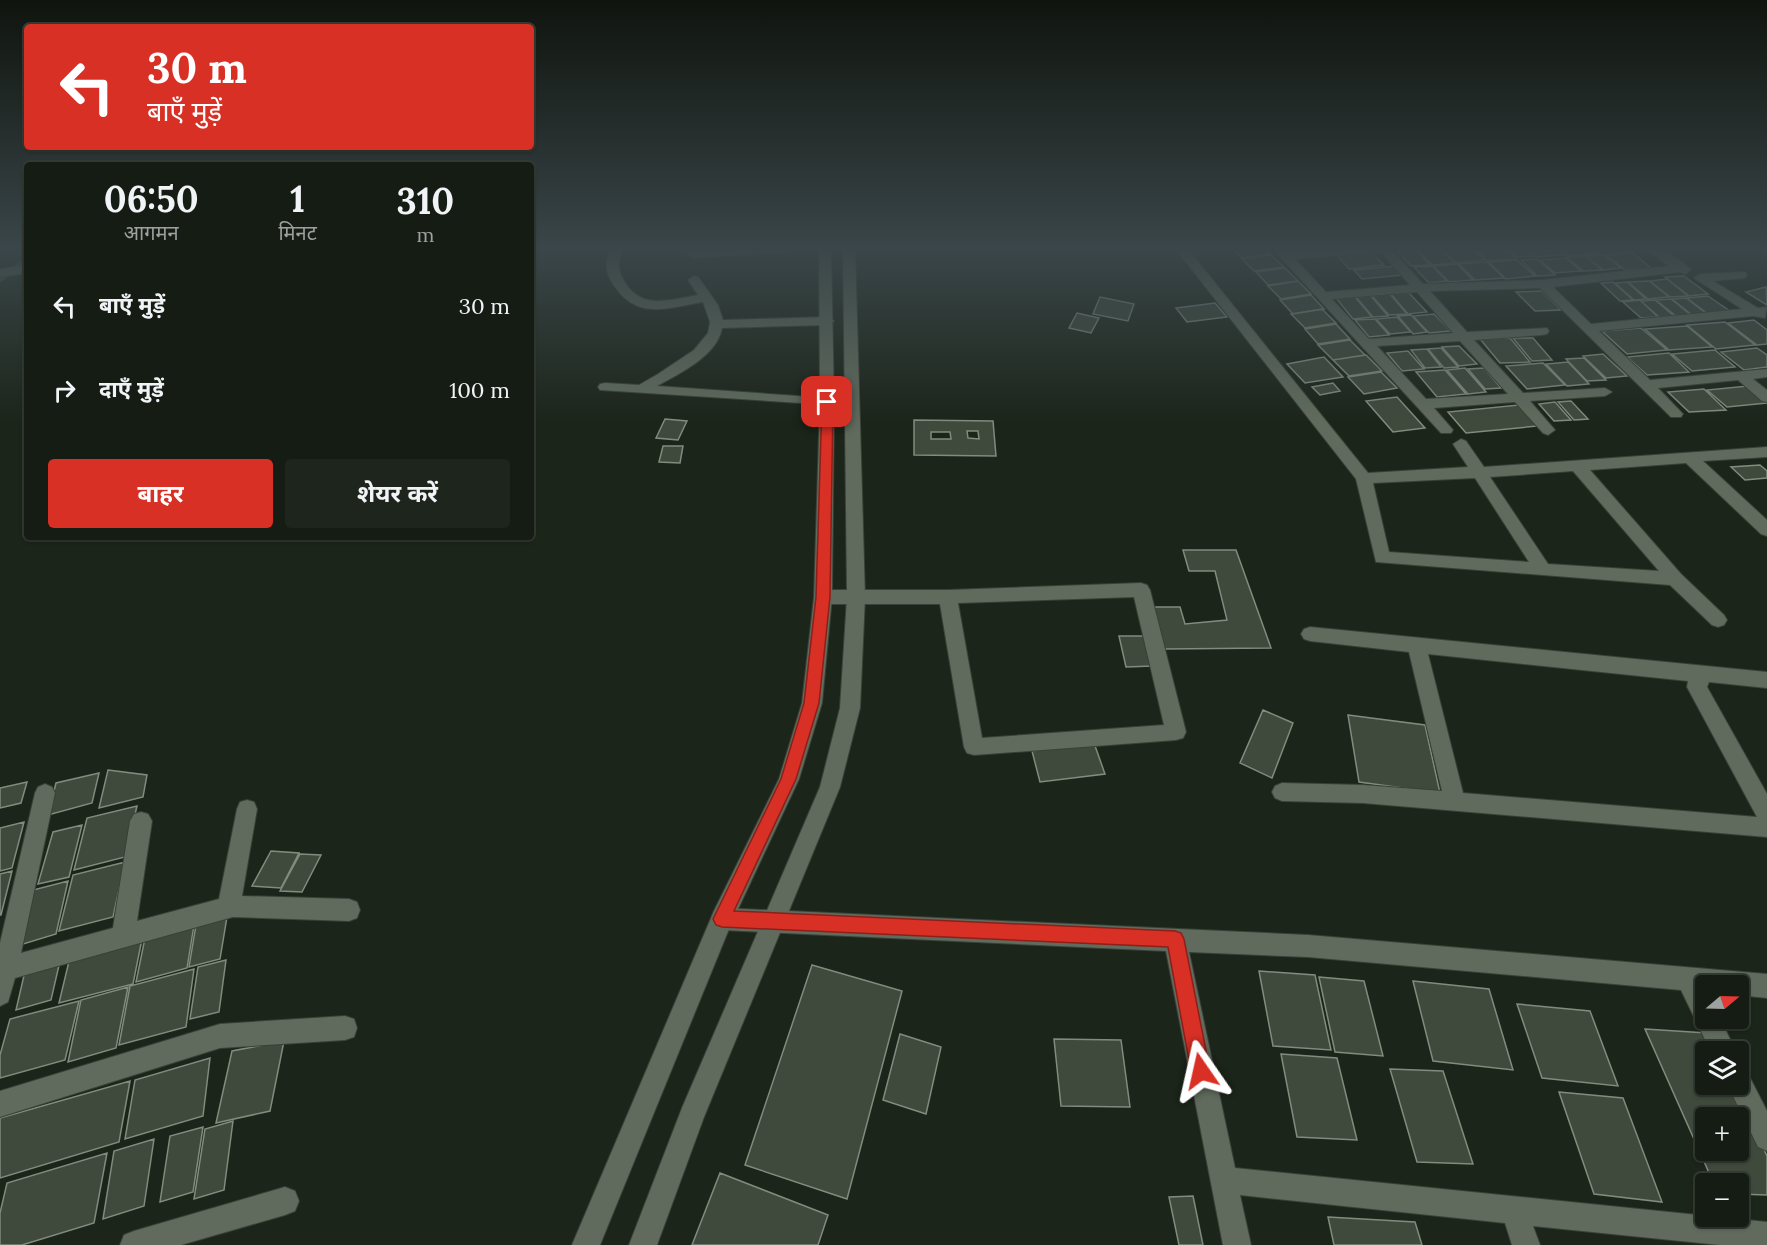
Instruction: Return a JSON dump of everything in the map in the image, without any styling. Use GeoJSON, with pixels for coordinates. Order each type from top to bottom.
{"type":"FeatureCollection","features":[{"type":"Feature","properties":{"kind":"street"},"geometry":{"type":"LineString","coordinates":[[642,389],[703,351],[712,339],[716,324],[710,306]]}},
{"type":"Feature","properties":{"kind":"street"},"geometry":{"type":"LineString","coordinates":[[586,1245],[722,919],[789,779],[812,703],[823,597],[827,306]]}},
{"type":"Feature","properties":{"kind":"street"},"geometry":{"type":"LineString","coordinates":[[643,1245],[691,1117],[830,787],[850,708],[856,597],[850,306]]}},
{"type":"Feature","properties":{"kind":"street"},"geometry":{"type":"LineString","coordinates":[[1227,306],[1364,478],[1382,558],[1675,579]]}},
{"type":"Feature","properties":{"kind":"street"},"geometry":{"type":"LineString","coordinates":[[1333,306],[1446,430]]}},
{"type":"Feature","properties":{"kind":"street"},"geometry":{"type":"LineString","coordinates":[[1437,306],[1548,430]]}},
{"type":"Feature","properties":{"kind":"street"},"geometry":{"type":"LineString","coordinates":[[1565,306],[1676,414]]}},
{"type":"Feature","properties":{"kind":"street"},"geometry":{"type":"LineString","coordinates":[[1749,306],[1764,315]]}},
{"type":"Feature","properties":{"kind":"street"},"geometry":{"type":"LineString","coordinates":[[1586,328],[1764,315]]}},
{"type":"Feature","properties":{"kind":"street"},"geometry":{"type":"LineString","coordinates":[[716,324],[827,321]]}},
{"type":"Feature","properties":{"kind":"street"},"geometry":{"type":"LineString","coordinates":[[1368,343],[1542,331]]}},
{"type":"Feature","properties":{"kind":"street"},"geometry":{"type":"LineString","coordinates":[[1644,385],[1767,373]]}},
{"type":"Feature","properties":{"kind":"street"},"geometry":{"type":"LineString","coordinates":[[1742,376],[1767,398]]}},
{"type":"Feature","properties":{"kind":"street"},"geometry":{"type":"LineString","coordinates":[[604,387],[827,402]]}},
{"type":"Feature","properties":{"kind":"street"},"geometry":{"type":"LineString","coordinates":[[1422,404],[1605,392]]}},
{"type":"Feature","properties":{"kind":"street"},"geometry":{"type":"LineString","coordinates":[[1461,444],[1543,570]]}},
{"type":"Feature","properties":{"kind":"street"},"geometry":{"type":"LineString","coordinates":[[1364,478],[1767,452]]}},
{"type":"Feature","properties":{"kind":"street"},"geometry":{"type":"LineString","coordinates":[[1688,456],[1760,518],[1767,531]]}},
{"type":"Feature","properties":{"kind":"street"},"geometry":{"type":"LineString","coordinates":[[1577,465],[1675,579],[1718,620]]}},
{"type":"Feature","properties":{"kind":"street"},"geometry":{"type":"LineString","coordinates":[[826,470],[854,468]]}},
{"type":"Feature","properties":{"kind":"street"},"geometry":{"type":"LineString","coordinates":[[823,597],[948,597],[1141,590],[1176,732],[974,747],[948,597]]}},
{"type":"Feature","properties":{"kind":"street"},"geometry":{"type":"LineString","coordinates":[[1310,634],[1767,680]]}},
{"type":"Feature","properties":{"kind":"street"},"geometry":{"type":"LineString","coordinates":[[1417,645],[1455,801]]}},
{"type":"Feature","properties":{"kind":"street"},"geometry":{"type":"LineString","coordinates":[[1702,675],[1697,681],[1697,687],[1767,814]]}},
{"type":"Feature","properties":{"kind":"street"},"geometry":{"type":"LineString","coordinates":[[1282,792],[1363,794],[1767,826]]}},
{"type":"Feature","properties":{"kind":"street"},"geometry":{"type":"LineString","coordinates":[[0,994],[45,793]]}},
{"type":"Feature","properties":{"kind":"street"},"geometry":{"type":"LineString","coordinates":[[228,908],[247,809]]}},
{"type":"Feature","properties":{"kind":"street"},"geometry":{"type":"LineString","coordinates":[[123,937],[141,821]]}},
{"type":"Feature","properties":{"kind":"street"},"geometry":{"type":"LineString","coordinates":[[6,969],[228,908],[349,910]]}},
{"type":"Feature","properties":{"kind":"street"},"geometry":{"type":"LineString","coordinates":[[722,919],[1308,946],[1767,986]]}},
{"type":"Feature","properties":{"kind":"street"},"geometry":{"type":"LineString","coordinates":[[1175,939],[1237,1245]]}},
{"type":"Feature","properties":{"kind":"street"},"geometry":{"type":"LineString","coordinates":[[1687,978],[1695,994]]}},
{"type":"Feature","properties":{"kind":"street"},"geometry":{"type":"LineString","coordinates":[[0,1104],[220,1036],[345,1028]]}},
{"type":"Feature","properties":{"kind":"street"},"geometry":{"type":"LineString","coordinates":[[1745,1095],[1767,1138]]}},
{"type":"Feature","properties":{"kind":"street"},"geometry":{"type":"LineString","coordinates":[[1222,1180],[1514,1209],[1736,1240],[1767,1236]]}},
{"type":"Feature","properties":{"kind":"street"},"geometry":{"type":"LineString","coordinates":[[134,1245],[285,1201]]}},
{"type":"Feature","properties":{"kind":"street"},"geometry":{"type":"LineString","coordinates":[[1514,1209],[1526,1245]]}},
{"type":"Feature","properties":{"kind":"building"},"geometry":{"type":"Polygon","coordinates":[[[1096,306],[1133,306],[1128,321],[1093,314],[1096,306]]]}},
{"type":"Feature","properties":{"kind":"building"},"geometry":{"type":"Polygon","coordinates":[[[1218,306],[1227,317],[1187,322],[1176,308],[1218,306]]]}},
{"type":"Feature","properties":{"kind":"building"},"geometry":{"type":"Polygon","coordinates":[[[1286,306],[1321,306],[1324,309],[1293,314],[1286,306]]]}},
{"type":"Feature","properties":{"kind":"building"},"geometry":{"type":"Polygon","coordinates":[[[1343,306],[1363,306],[1372,317],[1353,319],[1343,306]]]}},
{"type":"Feature","properties":{"kind":"building"},"geometry":{"type":"Polygon","coordinates":[[[1364,306],[1380,306],[1388,316],[1373,317],[1364,306]]]}},
{"type":"Feature","properties":{"kind":"building"},"geometry":{"type":"Polygon","coordinates":[[[1381,306],[1400,306],[1407,314],[1389,315],[1381,306]]]}},
{"type":"Feature","properties":{"kind":"building"},"geometry":{"type":"Polygon","coordinates":[[[1401,306],[1421,306],[1427,312],[1408,314],[1401,306]]]}},
{"type":"Feature","properties":{"kind":"building"},"geometry":{"type":"Polygon","coordinates":[[[1530,306],[1557,306],[1561,310],[1535,311],[1530,306]]]}},
{"type":"Feature","properties":{"kind":"building"},"geometry":{"type":"Polygon","coordinates":[[[1628,306],[1646,306],[1658,317],[1641,318],[1628,306]]]}},
{"type":"Feature","properties":{"kind":"building"},"geometry":{"type":"Polygon","coordinates":[[[1647,306],[1662,306],[1674,316],[1659,317],[1647,306]]]}},
{"type":"Feature","properties":{"kind":"building"},"geometry":{"type":"Polygon","coordinates":[[[1664,306],[1680,306],[1691,315],[1676,316],[1664,306]]]}},
{"type":"Feature","properties":{"kind":"building"},"geometry":{"type":"Polygon","coordinates":[[[1681,306],[1697,306],[1707,314],[1692,315],[1681,306]]]}},
{"type":"Feature","properties":{"kind":"building"},"geometry":{"type":"Polygon","coordinates":[[[1698,306],[1723,306],[1730,311],[1708,314],[1698,306]]]}},
{"type":"Feature","properties":{"kind":"building"},"geometry":{"type":"Polygon","coordinates":[[[1322,309],[1336,323],[1305,328],[1291,314],[1322,309]]]}},
{"type":"Feature","properties":{"kind":"building"},"geometry":{"type":"Polygon","coordinates":[[[1077,313],[1099,318],[1091,333],[1069,328],[1077,313]]]}},
{"type":"Feature","properties":{"kind":"building"},"geometry":{"type":"Polygon","coordinates":[[[1434,314],[1451,331],[1429,333],[1413,316],[1434,314]]]}},
{"type":"Feature","properties":{"kind":"building"},"geometry":{"type":"Polygon","coordinates":[[[1411,315],[1427,332],[1413,334],[1398,316],[1411,315]]]}},
{"type":"Feature","properties":{"kind":"building"},"geometry":{"type":"Polygon","coordinates":[[[1397,317],[1411,332],[1390,334],[1376,319],[1397,317]]]}},
{"type":"Feature","properties":{"kind":"building"},"geometry":{"type":"Polygon","coordinates":[[[1375,319],[1389,335],[1369,337],[1355,320],[1375,319]]]}},
{"type":"Feature","properties":{"kind":"building"},"geometry":{"type":"Polygon","coordinates":[[[1754,320],[1767,330],[1767,344],[1757,345],[1728,323],[1754,320]]]}},
{"type":"Feature","properties":{"kind":"building"},"geometry":{"type":"Polygon","coordinates":[[[1725,322],[1755,345],[1716,349],[1687,325],[1725,322]]]}},
{"type":"Feature","properties":{"kind":"building"},"geometry":{"type":"Polygon","coordinates":[[[1336,324],[1350,339],[1318,344],[1305,329],[1336,324]]]}},
{"type":"Feature","properties":{"kind":"building"},"geometry":{"type":"Polygon","coordinates":[[[1687,326],[1712,347],[1669,350],[1645,329],[1687,326]]]}},
{"type":"Feature","properties":{"kind":"building"},"geometry":{"type":"Polygon","coordinates":[[[1641,328],[1667,350],[1627,354],[1602,331],[1641,328]]]}},
{"type":"Feature","properties":{"kind":"building"},"geometry":{"type":"Polygon","coordinates":[[[1510,338],[1530,362],[1500,363],[1480,339],[1510,338]]]}},
{"type":"Feature","properties":{"kind":"building"},"geometry":{"type":"Polygon","coordinates":[[[1513,338],[1533,338],[1552,360],[1532,361],[1513,338]]]}},
{"type":"Feature","properties":{"kind":"building"},"geometry":{"type":"Polygon","coordinates":[[[1350,340],[1365,355],[1333,360],[1318,345],[1350,340]]]}},
{"type":"Feature","properties":{"kind":"building"},"geometry":{"type":"Polygon","coordinates":[[[1459,346],[1477,364],[1459,366],[1442,347],[1459,346]]]}},
{"type":"Feature","properties":{"kind":"building"},"geometry":{"type":"Polygon","coordinates":[[[1441,348],[1458,367],[1444,368],[1428,349],[1441,348]]]}},
{"type":"Feature","properties":{"kind":"building"},"geometry":{"type":"Polygon","coordinates":[[[1757,348],[1767,355],[1767,367],[1744,370],[1721,352],[1757,348]]]}},
{"type":"Feature","properties":{"kind":"building"},"geometry":{"type":"Polygon","coordinates":[[[1427,349],[1441,367],[1425,368],[1411,350],[1427,349]]]}},
{"type":"Feature","properties":{"kind":"building"},"geometry":{"type":"Polygon","coordinates":[[[1715,350],[1735,367],[1692,371],[1672,354],[1715,350]]]}},
{"type":"Feature","properties":{"kind":"building"},"geometry":{"type":"Polygon","coordinates":[[[1408,351],[1424,369],[1402,371],[1387,353],[1408,351]]]}},
{"type":"Feature","properties":{"kind":"building"},"geometry":{"type":"Polygon","coordinates":[[[1669,353],[1689,372],[1647,375],[1627,357],[1669,353]]]}},
{"type":"Feature","properties":{"kind":"building"},"geometry":{"type":"Polygon","coordinates":[[[1603,354],[1627,376],[1606,378],[1583,356],[1603,354]]]}},
{"type":"Feature","properties":{"kind":"building"},"geometry":{"type":"Polygon","coordinates":[[[1366,355],[1382,371],[1349,376],[1333,360],[1366,355]]]}},
{"type":"Feature","properties":{"kind":"building"},"geometry":{"type":"Polygon","coordinates":[[[1324,357],[1343,377],[1305,383],[1287,364],[1324,357]]]}},
{"type":"Feature","properties":{"kind":"building"},"geometry":{"type":"Polygon","coordinates":[[[1584,358],[1606,380],[1587,381],[1566,359],[1584,358]]]}},
{"type":"Feature","properties":{"kind":"building"},"geometry":{"type":"Polygon","coordinates":[[[1568,362],[1589,384],[1567,386],[1546,364],[1568,362]]]}},
{"type":"Feature","properties":{"kind":"building"},"geometry":{"type":"Polygon","coordinates":[[[1543,363],[1565,385],[1527,389],[1506,366],[1543,363]]]}},
{"type":"Feature","properties":{"kind":"building"},"geometry":{"type":"Polygon","coordinates":[[[1465,368],[1486,392],[1468,394],[1447,370],[1465,368]]]}},
{"type":"Feature","properties":{"kind":"building"},"geometry":{"type":"Polygon","coordinates":[[[1484,368],[1501,388],[1485,389],[1468,369],[1484,368]]]}},
{"type":"Feature","properties":{"kind":"building"},"geometry":{"type":"Polygon","coordinates":[[[1445,370],[1466,394],[1437,397],[1416,372],[1445,370]]]}},
{"type":"Feature","properties":{"kind":"building"},"geometry":{"type":"Polygon","coordinates":[[[1381,372],[1397,388],[1364,394],[1348,377],[1381,372]]]}},
{"type":"Feature","properties":{"kind":"building"},"geometry":{"type":"Polygon","coordinates":[[[1333,383],[1340,391],[1320,395],[1312,387],[1333,383]]]}},
{"type":"Feature","properties":{"kind":"building"},"geometry":{"type":"Polygon","coordinates":[[[1748,386],[1767,403],[1727,407],[1707,390],[1748,386]]]}},
{"type":"Feature","properties":{"kind":"building"},"geometry":{"type":"Polygon","coordinates":[[[1704,389],[1726,410],[1689,412],[1668,392],[1704,389]]]}},
{"type":"Feature","properties":{"kind":"building"},"geometry":{"type":"Polygon","coordinates":[[[1397,397],[1425,428],[1393,432],[1366,401],[1397,397]]]}},
{"type":"Feature","properties":{"kind":"building"},"geometry":{"type":"Polygon","coordinates":[[[1571,401],[1588,419],[1574,420],[1558,402],[1571,401]]]}},
{"type":"Feature","properties":{"kind":"building"},"geometry":{"type":"Polygon","coordinates":[[[1555,402],[1571,420],[1554,421],[1539,404],[1555,402]]]}},
{"type":"Feature","properties":{"kind":"building"},"geometry":{"type":"Polygon","coordinates":[[[1519,405],[1538,426],[1466,433],[1448,412],[1519,405]]]}},
{"type":"Feature","properties":{"kind":"building"},"geometry":{"type":"Polygon","coordinates":[[[665,419],[687,421],[678,440],[656,438],[665,419]]]}},
{"type":"Feature","properties":{"kind":"building"},"geometry":{"type":"Polygon","coordinates":[[[914,420],[993,421],[996,456],[914,455],[914,420]],[[967,431],[968,438],[979,439],[978,431],[967,431]],[[931,432],[931,439],[951,439],[950,432],[931,432]]]}},
{"type":"Feature","properties":{"kind":"building"},"geometry":{"type":"Polygon","coordinates":[[[663,446],[683,446],[680,463],[659,462],[663,446]]]}},
{"type":"Feature","properties":{"kind":"building"},"geometry":{"type":"Polygon","coordinates":[[[1760,465],[1767,471],[1767,478],[1745,480],[1731,467],[1760,465]]]}},
{"type":"Feature","properties":{"kind":"building"},"geometry":{"type":"Polygon","coordinates":[[[1183,550],[1236,550],[1271,648],[1164,649],[1153,607],[1180,607],[1185,624],[1227,620],[1215,571],[1189,571],[1183,550]]]}},
{"type":"Feature","properties":{"kind":"building"},"geometry":{"type":"Polygon","coordinates":[[[1119,636],[1145,636],[1152,666],[1126,667],[1119,636]]]}},
{"type":"Feature","properties":{"kind":"building"},"geometry":{"type":"Polygon","coordinates":[[[1263,710],[1293,723],[1272,778],[1240,763],[1263,710]]]}},
{"type":"Feature","properties":{"kind":"building"},"geometry":{"type":"Polygon","coordinates":[[[1348,715],[1425,725],[1440,793],[1359,782],[1348,715]]]}},
{"type":"Feature","properties":{"kind":"building"},"geometry":{"type":"Polygon","coordinates":[[[1094,743],[1105,774],[1040,782],[1032,751],[1094,743]]]}},
{"type":"Feature","properties":{"kind":"building"},"geometry":{"type":"Polygon","coordinates":[[[108,770],[147,775],[143,797],[99,808],[108,770]]]}},
{"type":"Feature","properties":{"kind":"building"},"geometry":{"type":"Polygon","coordinates":[[[99,773],[92,803],[48,815],[56,783],[99,773]]]}},
{"type":"Feature","properties":{"kind":"building"},"geometry":{"type":"Polygon","coordinates":[[[27,782],[21,803],[0,808],[0,788],[27,782]]]}},
{"type":"Feature","properties":{"kind":"building"},"geometry":{"type":"Polygon","coordinates":[[[137,806],[125,857],[74,870],[87,818],[137,806]]]}},
{"type":"Feature","properties":{"kind":"building"},"geometry":{"type":"Polygon","coordinates":[[[24,822],[12,868],[0,871],[0,828],[24,822]]]}},
{"type":"Feature","properties":{"kind":"building"},"geometry":{"type":"Polygon","coordinates":[[[82,825],[69,877],[38,884],[53,832],[82,825]]]}},
{"type":"Feature","properties":{"kind":"building"},"geometry":{"type":"Polygon","coordinates":[[[271,851],[299,853],[281,888],[252,886],[271,851]]]}},
{"type":"Feature","properties":{"kind":"building"},"geometry":{"type":"Polygon","coordinates":[[[300,854],[321,855],[302,892],[280,891],[300,854]]]}},
{"type":"Feature","properties":{"kind":"building"},"geometry":{"type":"Polygon","coordinates":[[[125,862],[113,917],[59,931],[73,875],[125,862]]]}},
{"type":"Feature","properties":{"kind":"building"},"geometry":{"type":"Polygon","coordinates":[[[12,871],[1,915],[0,915],[0,874],[12,871]]]}},
{"type":"Feature","properties":{"kind":"building"},"geometry":{"type":"Polygon","coordinates":[[[68,881],[56,934],[20,945],[33,890],[68,881]]]}},
{"type":"Feature","properties":{"kind":"building"},"geometry":{"type":"Polygon","coordinates":[[[227,917],[220,959],[189,967],[196,925],[227,917]]]}},
{"type":"Feature","properties":{"kind":"building"},"geometry":{"type":"Polygon","coordinates":[[[194,925],[187,968],[136,982],[145,938],[194,925]]]}},
{"type":"Feature","properties":{"kind":"building"},"geometry":{"type":"Polygon","coordinates":[[[142,939],[133,984],[59,1003],[70,957],[142,939]]]}},
{"type":"Feature","properties":{"kind":"building"},"geometry":{"type":"Polygon","coordinates":[[[226,960],[219,1012],[190,1019],[198,967],[226,960]]]}},
{"type":"Feature","properties":{"kind":"building"},"geometry":{"type":"Polygon","coordinates":[[[60,961],[51,1000],[16,1010],[25,971],[60,961]]]}},
{"type":"Feature","properties":{"kind":"building"},"geometry":{"type":"Polygon","coordinates":[[[812,965],[902,991],[847,1199],[745,1165],[812,965]]]}},
{"type":"Feature","properties":{"kind":"building"},"geometry":{"type":"Polygon","coordinates":[[[194,969],[186,1027],[119,1045],[130,986],[194,969]]]}},
{"type":"Feature","properties":{"kind":"building"},"geometry":{"type":"Polygon","coordinates":[[[1259,971],[1315,975],[1331,1050],[1273,1046],[1259,971]]]}},
{"type":"Feature","properties":{"kind":"building"},"geometry":{"type":"Polygon","coordinates":[[[1319,977],[1364,981],[1383,1056],[1335,1052],[1319,977]]]}},
{"type":"Feature","properties":{"kind":"building"},"geometry":{"type":"Polygon","coordinates":[[[1413,981],[1489,989],[1513,1070],[1433,1061],[1413,981]]]}},
{"type":"Feature","properties":{"kind":"building"},"geometry":{"type":"Polygon","coordinates":[[[128,987],[116,1048],[68,1062],[81,1000],[128,987]]]}},
{"type":"Feature","properties":{"kind":"building"},"geometry":{"type":"Polygon","coordinates":[[[79,1001],[65,1060],[0,1078],[0,1055],[10,1019],[79,1001]]]}},
{"type":"Feature","properties":{"kind":"building"},"geometry":{"type":"Polygon","coordinates":[[[1517,1004],[1590,1011],[1618,1086],[1542,1078],[1517,1004]]]}},
{"type":"Feature","properties":{"kind":"building"},"geometry":{"type":"Polygon","coordinates":[[[1645,1029],[1707,1033],[1711,1041],[1695,1041],[1695,1095],[1737,1095],[1743,1107],[1695,1107],[1695,1141],[1645,1029]]]}},
{"type":"Feature","properties":{"kind":"building"},"geometry":{"type":"Polygon","coordinates":[[[900,1034],[941,1047],[926,1114],[883,1100],[900,1034]]]}},
{"type":"Feature","properties":{"kind":"building"},"geometry":{"type":"Polygon","coordinates":[[[1054,1039],[1121,1040],[1130,1107],[1061,1106],[1054,1039]]]}},
{"type":"Feature","properties":{"kind":"building"},"geometry":{"type":"Polygon","coordinates":[[[284,1041],[270,1111],[216,1123],[232,1051],[284,1041]]]}},
{"type":"Feature","properties":{"kind":"building"},"geometry":{"type":"Polygon","coordinates":[[[1281,1054],[1337,1058],[1357,1140],[1297,1137],[1281,1054]]]}},
{"type":"Feature","properties":{"kind":"building"},"geometry":{"type":"Polygon","coordinates":[[[210,1058],[203,1116],[125,1139],[135,1080],[210,1058]]]}},
{"type":"Feature","properties":{"kind":"building"},"geometry":{"type":"Polygon","coordinates":[[[1390,1069],[1443,1071],[1473,1164],[1417,1162],[1390,1069]]]}},
{"type":"Feature","properties":{"kind":"building"},"geometry":{"type":"Polygon","coordinates":[[[130,1081],[119,1142],[0,1178],[0,1118],[130,1081]]]}},
{"type":"Feature","properties":{"kind":"building"},"geometry":{"type":"Polygon","coordinates":[[[1559,1092],[1623,1098],[1662,1202],[1594,1194],[1559,1092]]]}},
{"type":"Feature","properties":{"kind":"building"},"geometry":{"type":"Polygon","coordinates":[[[1749,1119],[1767,1156],[1767,1195],[1749,1194],[1749,1173],[1709,1173],[1704,1161],[1749,1161],[1749,1119]]]}},
{"type":"Feature","properties":{"kind":"building"},"geometry":{"type":"Polygon","coordinates":[[[233,1121],[224,1190],[194,1199],[205,1129],[233,1121]]]}},
{"type":"Feature","properties":{"kind":"building"},"geometry":{"type":"Polygon","coordinates":[[[203,1127],[193,1192],[160,1202],[170,1136],[203,1127]]]}},
{"type":"Feature","properties":{"kind":"building"},"geometry":{"type":"Polygon","coordinates":[[[154,1139],[144,1206],[103,1219],[114,1151],[154,1139]]]}},
{"type":"Feature","properties":{"kind":"building"},"geometry":{"type":"Polygon","coordinates":[[[107,1153],[94,1223],[22,1245],[0,1245],[0,1213],[7,1183],[107,1153]]]}},
{"type":"Feature","properties":{"kind":"building"},"geometry":{"type":"Polygon","coordinates":[[[720,1173],[828,1215],[818,1245],[692,1245],[720,1173]]]}},
{"type":"Feature","properties":{"kind":"building"},"geometry":{"type":"Polygon","coordinates":[[[1193,1196],[1203,1245],[1179,1245],[1169,1197],[1193,1196]]]}},
{"type":"Feature","properties":{"kind":"building"},"geometry":{"type":"Polygon","coordinates":[[[1328,1217],[1415,1222],[1422,1245],[1334,1245],[1328,1217]]]}},
{"type":"Feature","properties":{"kind":"route"},"geometry":{"type":"LineString","coordinates":[[827,402],[823,597],[812,703],[789,779],[722,919],[1175,939],[1201,1071]]}}]}
